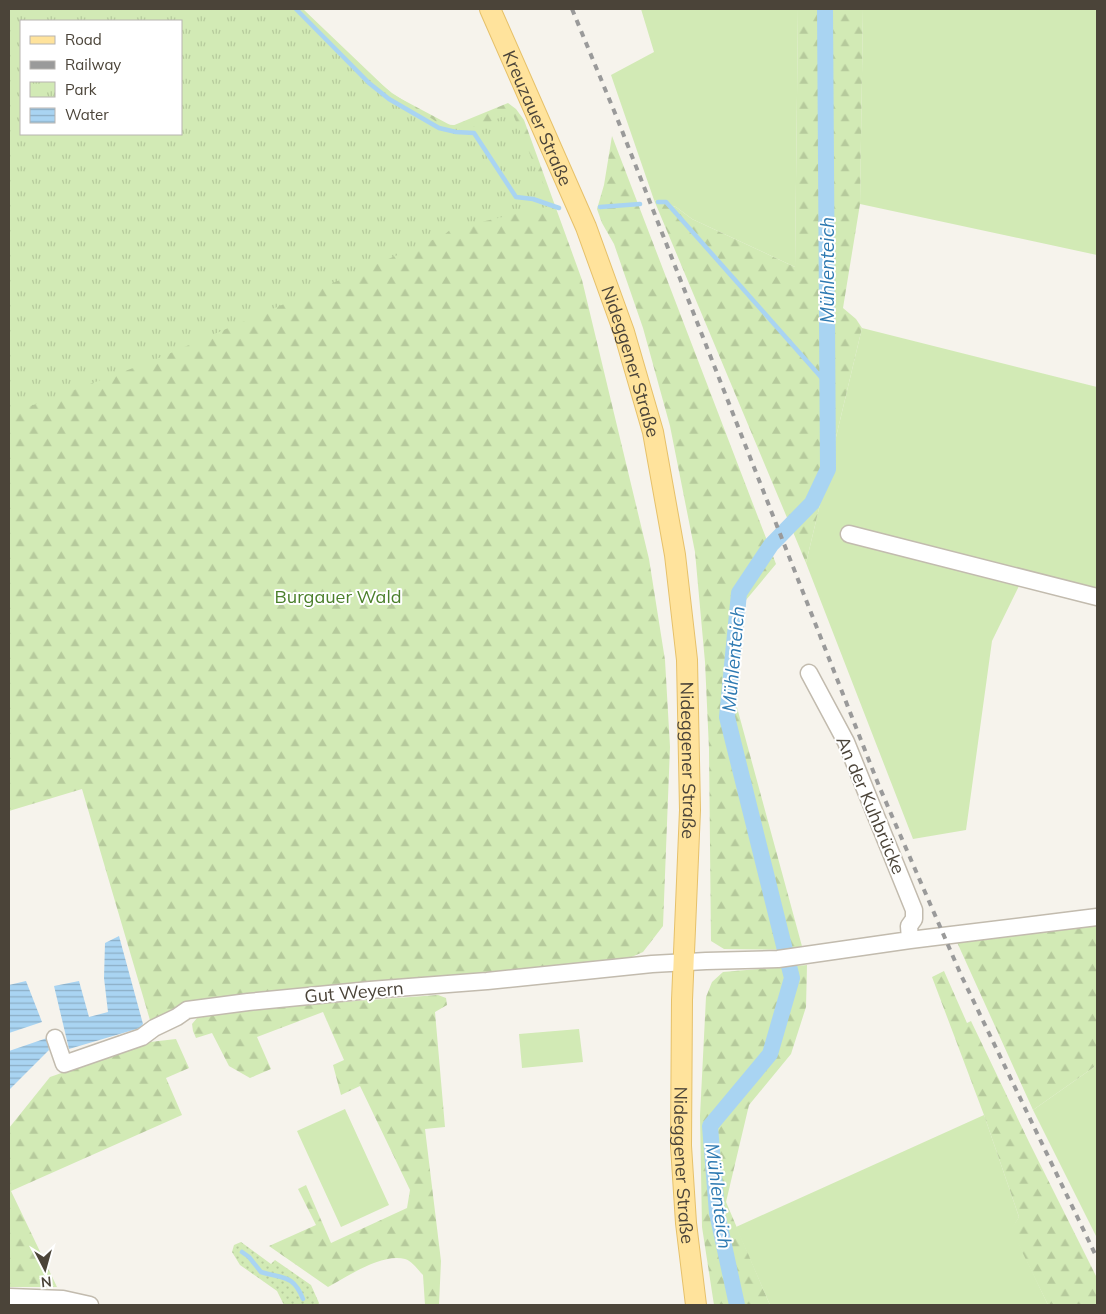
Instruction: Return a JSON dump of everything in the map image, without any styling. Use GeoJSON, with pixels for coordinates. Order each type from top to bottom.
{"type":"FeatureCollection","features":[{"type":"Feature","properties":{"kind":"main road","name":"Kreuzauer Straße"},"geometry":{"type":"LineString","coordinates":[[490,9],[586,227]]}},
{"type":"Feature","properties":{"kind":"main road","name":"Nideggener Straße"},"geometry":{"type":"LineString","coordinates":[[586,227],[624,332],[653,432],[675,555],[687,660],[690,810],[680,1080],[681,1146],[686,1223],[696,1305]]}},
{"type":"Feature","properties":{"kind":"street"},"geometry":{"type":"LineString","coordinates":[[850,534],[1097,597]]}},
{"type":"Feature","properties":{"kind":"street","name":"An der Kuhbrücke"},"geometry":{"type":"LineString","coordinates":[[809,673],[846,742],[914,910],[914,919],[909,926],[910,940]]}},
{"type":"Feature","properties":{"kind":"street"},"geometry":{"type":"LineString","coordinates":[[684,962],[778,959],[807,956],[910,940],[1097,917]]}},
{"type":"Feature","properties":{"kind":"street","name":"Gut Weyern"},"geometry":{"type":"LineString","coordinates":[[55,1038],[64,1064],[142,1037],[186,1010],[342,992],[487,982],[609,968],[684,962]]}},
{"type":"Feature","properties":{"kind":"street"},"geometry":{"type":"LineString","coordinates":[[9,1297],[63,1299],[90,1305]]}},
{"type":"Feature","properties":{"kind":"green space","name":"Burgauer Wald"},"geometry":{"type":"Polygon","coordinates":[[[9,9],[303,9],[392,94],[452,126],[508,103],[516,109],[524,120],[582,280],[649,559],[665,660],[670,747],[663,926],[643,952],[618,963],[258,994],[152,1027],[82,789],[9,811],[9,9]]]}},
{"type":"Feature","properties":{"kind":"green space"},"geometry":{"type":"Polygon","coordinates":[[[9,9],[301,9],[359,66],[392,93],[440,124],[479,127],[512,112],[551,200],[550,206],[451,229],[444,235],[152,361],[9,414],[9,9]]]}},
{"type":"Feature","properties":{"kind":"green space"},"geometry":{"type":"Polygon","coordinates":[[[641,9],[798,9],[795,267],[692,219],[676,207],[654,200],[611,75],[654,52],[641,9]]]}},
{"type":"Feature","properties":{"kind":"green space"},"geometry":{"type":"Polygon","coordinates":[[[798,9],[863,9],[860,204],[843,308],[856,319],[862,328],[806,563],[654,200],[676,207],[692,219],[795,267],[798,9]]]}},
{"type":"Feature","properties":{"kind":"green space"},"geometry":{"type":"Polygon","coordinates":[[[863,9],[1097,9],[1097,255],[860,204],[863,9]]]}},
{"type":"Feature","properties":{"kind":"green space"},"geometry":{"type":"Polygon","coordinates":[[[612,136],[776,564],[746,600],[735,700],[803,950],[724,949],[711,941],[709,749],[705,662],[695,552],[670,426],[643,328],[614,244],[602,223],[597,209],[604,185],[612,136]]]}},
{"type":"Feature","properties":{"kind":"green space"},"geometry":{"type":"Polygon","coordinates":[[[862,328],[1097,387],[1097,606],[1019,586],[992,641],[966,830],[913,839],[806,563],[862,328]]]}},
{"type":"Feature","properties":{"kind":"green space"},"geometry":{"type":"Polygon","coordinates":[[[1097,925],[1097,1065],[1033,1110],[956,940],[1097,925]]]}},
{"type":"Feature","properties":{"kind":"green space"},"geometry":{"type":"Polygon","coordinates":[[[807,965],[806,1007],[791,1054],[749,1105],[726,1202],[770,1305],[714,1305],[702,1227],[700,1116],[706,997],[712,982],[723,972],[807,965]]]}},
{"type":"Feature","properties":{"kind":"green space"},"geometry":{"type":"Polygon","coordinates":[[[944,971],[967,1023],[971,1021],[1097,1278],[1097,1305],[1048,1305],[1011,1229],[1019,1217],[984,1115],[932,977],[944,971]]]}},
{"type":"Feature","properties":{"kind":"green space"},"geometry":{"type":"Polygon","coordinates":[[[438,995],[446,998],[447,1005],[435,1012],[445,1127],[425,1129],[441,1261],[439,1305],[425,1305],[423,1275],[405,1259],[386,1259],[376,1262],[328,1287],[269,1246],[316,1225],[298,1189],[306,1185],[331,1243],[407,1208],[410,1190],[360,1086],[341,1095],[333,1065],[344,1060],[323,1012],[257,1037],[271,1069],[250,1078],[229,1066],[212,1033],[196,1038],[192,1024],[197,1018],[260,1008],[438,995]]]}},
{"type":"Feature","properties":{"kind":"green space"},"geometry":{"type":"Polygon","coordinates":[[[579,1029],[583,1062],[522,1068],[519,1034],[579,1029]]]}},
{"type":"Feature","properties":{"kind":"green space"},"geometry":{"type":"Polygon","coordinates":[[[176,1039],[189,1068],[166,1078],[182,1115],[11,1191],[57,1287],[9,1287],[9,1128],[50,1077],[150,1042],[176,1039]]]}},
{"type":"Feature","properties":{"kind":"green space"},"geometry":{"type":"Polygon","coordinates":[[[1097,1065],[1097,1238],[1033,1110],[1097,1065]]]}},
{"type":"Feature","properties":{"kind":"green space"},"geometry":{"type":"Polygon","coordinates":[[[345,1109],[389,1205],[341,1227],[297,1131],[345,1109]]]}},
{"type":"Feature","properties":{"kind":"green space"},"geometry":{"type":"Polygon","coordinates":[[[984,1115],[1019,1217],[1012,1229],[1048,1305],[770,1305],[736,1227],[984,1115]]]}},
{"type":"Feature","properties":{"kind":"green space"},"geometry":{"type":"Polygon","coordinates":[[[241,1242],[271,1264],[275,1260],[311,1285],[319,1303],[318,1305],[284,1305],[277,1291],[240,1265],[232,1252],[234,1245],[241,1242]]]}},
{"type":"Feature","properties":{"kind":"water"},"geometry":{"type":"Polygon","coordinates":[[[119,936],[143,1024],[140,1028],[69,1049],[54,986],[79,981],[89,1017],[108,1012],[104,978],[105,943],[119,936]]]}},
{"type":"Feature","properties":{"kind":"water"},"geometry":{"type":"Polygon","coordinates":[[[26,981],[42,1022],[9,1033],[9,985],[26,981]]]}},
{"type":"Feature","properties":{"kind":"water"},"geometry":{"type":"Polygon","coordinates":[[[47,1038],[49,1050],[9,1090],[9,1051],[47,1038]]]}},
{"type":"Feature","properties":{"kind":"waterway"},"geometry":{"type":"LineString","coordinates":[[296,9],[369,83],[389,99],[439,128],[456,132],[474,133],[516,197],[533,199],[559,208]]}},
{"type":"Feature","properties":{"kind":"waterway","name":"Mühlenteich"},"geometry":{"type":"LineString","coordinates":[[737,1305],[717,1213],[710,1126],[770,1054],[792,978],[727,717],[739,593],[771,545],[812,503],[828,469],[825,9]]}},
{"type":"Feature","properties":{"kind":"waterway"},"geometry":{"type":"LineString","coordinates":[[658,202],[666,202],[828,385]]}},
{"type":"Feature","properties":{"kind":"waterway"},"geometry":{"type":"LineString","coordinates":[[600,207],[640,204]]}},
{"type":"Feature","properties":{"kind":"waterway"},"geometry":{"type":"LineString","coordinates":[[242,1252],[249,1257],[261,1272],[291,1281],[303,1299]]}},
{"type":"Feature","properties":{"kind":"railway"},"geometry":{"type":"LineString","coordinates":[[572,9],[617,118],[879,786],[961,975],[1097,1258]]}}]}
